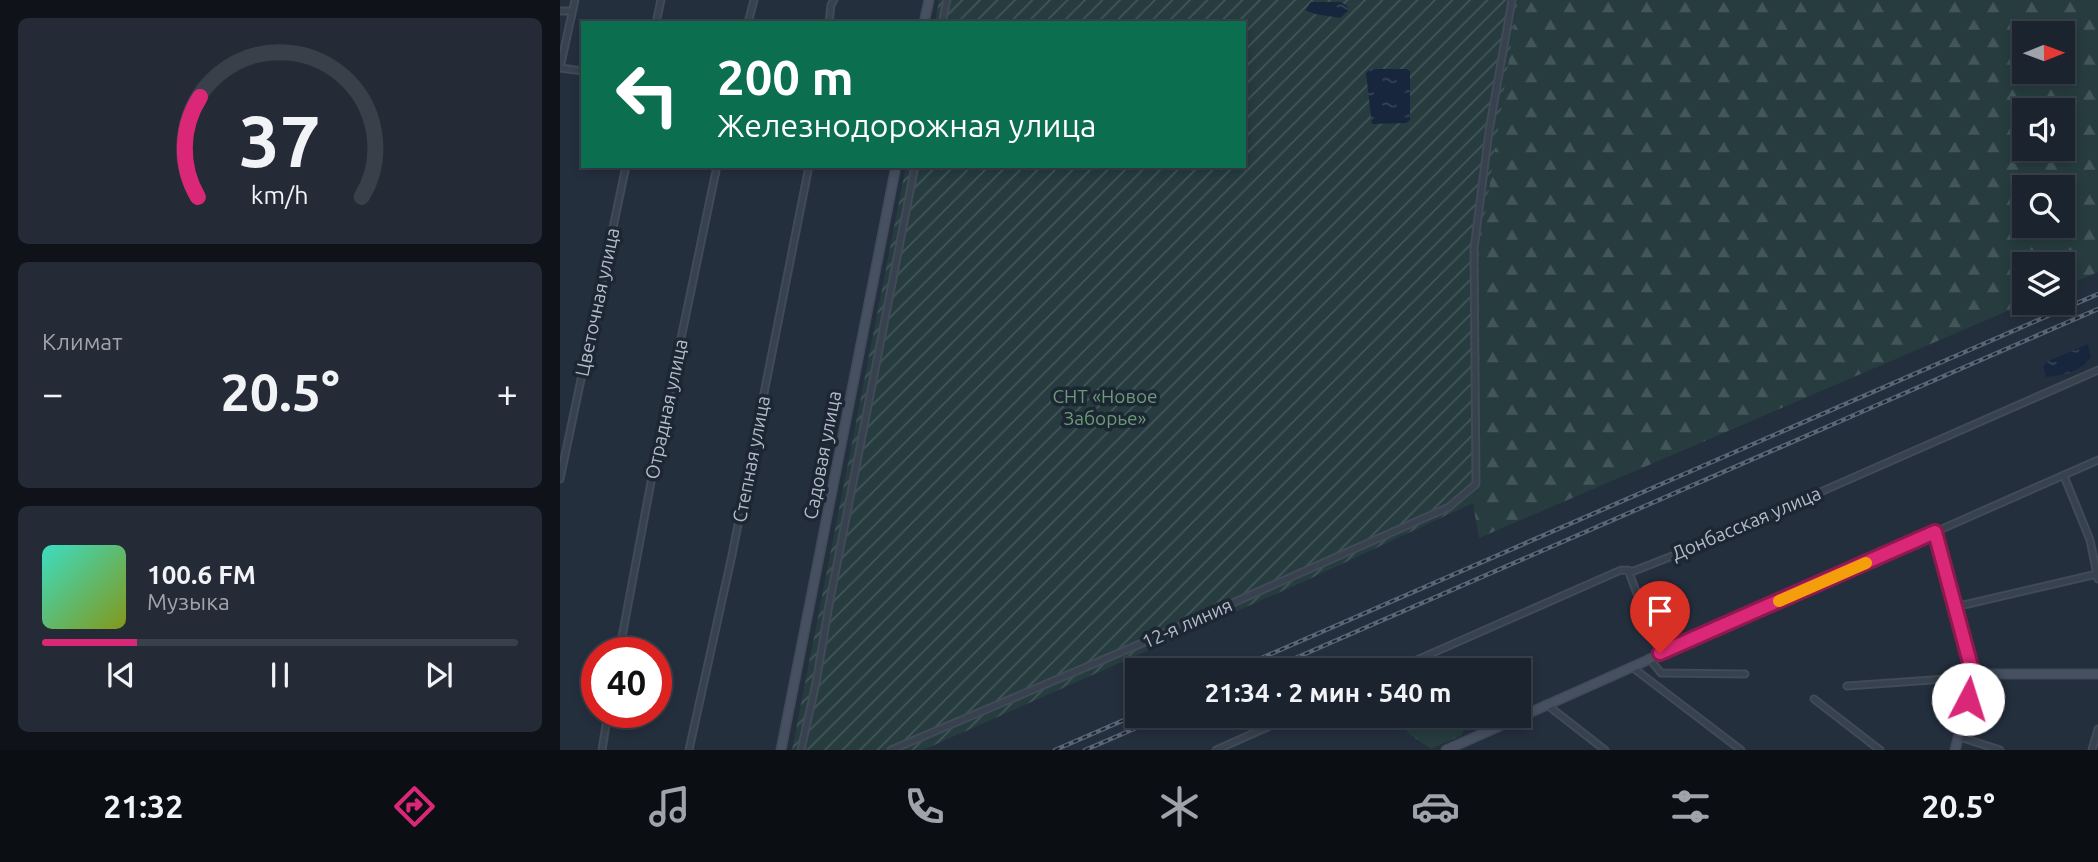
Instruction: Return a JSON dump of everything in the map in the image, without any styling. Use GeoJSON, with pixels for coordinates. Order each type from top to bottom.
{"type":"FeatureCollection","features":[{"type":"Feature","properties":{"kind":"street"},"geometry":{"type":"LineString","coordinates":[[575,0],[560,68],[581,71]]}},
{"type":"Feature","properties":{"kind":"street"},"geometry":{"type":"LineString","coordinates":[[656,21],[661,0]]}},
{"type":"Feature","properties":{"kind":"street"},"geometry":{"type":"LineString","coordinates":[[749,21],[754,0]]}},
{"type":"Feature","properties":{"kind":"street"},"geometry":{"type":"LineString","coordinates":[[829,21],[834,0]]}},
{"type":"Feature","properties":{"kind":"street"},"geometry":{"type":"LineString","coordinates":[[925,21],[929,0]]}},
{"type":"Feature","properties":{"kind":"street"},"geometry":{"type":"LineString","coordinates":[[942,21],[947,0]]}},
{"type":"Feature","properties":{"kind":"street","name":"12-я линия"},"geometry":{"type":"LineString","coordinates":[[891,750],[1147,641],[1449,507],[1476,484],[1474,249],[1489,131],[1512,0]]}},
{"type":"Feature","properties":{"kind":"street"},"geometry":{"type":"LineString","coordinates":[[560,11],[572,11]]}},
{"type":"Feature","properties":{"kind":"street","name":"Цветочная улица"},"geometry":{"type":"LineString","coordinates":[[560,479],[626,168]]}},
{"type":"Feature","properties":{"kind":"street","name":"Отрадная улица"},"geometry":{"type":"LineString","coordinates":[[622,637],[651,482],[717,168]]}},
{"type":"Feature","properties":{"kind":"street","name":"Степная улица"},"geometry":{"type":"LineString","coordinates":[[689,750],[732,555],[809,168]]}},
{"type":"Feature","properties":{"kind":"street","name":"Садовая улица"},"geometry":{"type":"LineString","coordinates":[[781,750],[896,168]]}},
{"type":"Feature","properties":{"kind":"street"},"geometry":{"type":"LineString","coordinates":[[801,750],[915,168]]}},
{"type":"Feature","properties":{"kind":"street","name":"Донбасская улица"},"geometry":{"type":"LineString","coordinates":[[1421,658],[1621,570],[1634,571],[1695,547],[2098,370]]}},
{"type":"Feature","properties":{"kind":"street"},"geometry":{"type":"LineString","coordinates":[[1446,750],[2098,460]]}},
{"type":"Feature","properties":{"kind":"street"},"geometry":{"type":"LineString","coordinates":[[1955,607],[2098,576],[2090,540],[2064,475]]}},
{"type":"Feature","properties":{"kind":"street"},"geometry":{"type":"LineString","coordinates":[[1935,532],[1973,677],[1955,750]]}},
{"type":"Feature","properties":{"kind":"street"},"geometry":{"type":"LineString","coordinates":[[1628,570],[1660,653]]}},
{"type":"Feature","properties":{"kind":"street"},"geometry":{"type":"LineString","coordinates":[[1649,658],[1661,673]]}},
{"type":"Feature","properties":{"kind":"street"},"geometry":{"type":"LineString","coordinates":[[1632,667],[1741,750]]}},
{"type":"Feature","properties":{"kind":"street"},"geometry":{"type":"LineString","coordinates":[[1651,682],[1661,673],[1745,674]]}},
{"type":"Feature","properties":{"kind":"street"},"geometry":{"type":"LineString","coordinates":[[1847,686],[1973,677],[2098,674]]}},
{"type":"Feature","properties":{"kind":"street"},"geometry":{"type":"LineString","coordinates":[[1814,699],[1880,750]]}},
{"type":"Feature","properties":{"kind":"street"},"geometry":{"type":"LineString","coordinates":[[1546,704],[1605,750]]}},
{"type":"Feature","properties":{"kind":"street"},"geometry":{"type":"LineString","coordinates":[[601,750],[605,728]]}},
{"type":"Feature","properties":{"kind":"street"},"geometry":{"type":"LineString","coordinates":[[1216,750],[1265,728]]}},
{"type":"Feature","properties":{"kind":"street"},"geometry":{"type":"LineString","coordinates":[[2092,750],[2098,729]]}},
{"type":"Feature","properties":{"kind":"street"},"geometry":{"type":"LineString","coordinates":[[1960,737],[2000,750]]}},
{"type":"Feature","properties":{"kind":"green space","name":"СНТ «Новое Заборье»"},"geometry":{"type":"Polygon","coordinates":[[[939,0],[1518,0],[1479,254],[1480,483],[1473,503],[1305,581],[1131,658],[1125,658],[1125,661],[923,750],[792,750],[906,168],[1246,168],[1246,21],[935,21],[939,0]]]}},
{"type":"Feature","properties":{"kind":"green space"},"geometry":{"type":"Polygon","coordinates":[[[1518,0],[2098,0],[2098,272],[2075,282],[2075,252],[2012,252],[2012,309],[1479,538],[1473,503],[1480,483],[1479,254],[1518,0]]]}},
{"type":"Feature","properties":{"kind":"green space"},"geometry":{"type":"Polygon","coordinates":[[[1406,728],[1464,728],[1462,735],[1431,749],[1408,733],[1406,728]]]}},
{"type":"Feature","properties":{"kind":"water"},"geometry":{"type":"Polygon","coordinates":[[[1311,2],[1341,2],[1347,6],[1348,11],[1340,18],[1315,14],[1305,10],[1311,2]]]}},
{"type":"Feature","properties":{"kind":"water"},"geometry":{"type":"Polygon","coordinates":[[[1371,69],[1410,71],[1410,120],[1406,123],[1372,124],[1366,73],[1371,69]]]}},
{"type":"Feature","properties":{"kind":"water"},"geometry":{"type":"Polygon","coordinates":[[[2088,344],[2091,357],[2082,366],[2065,374],[2046,377],[2043,366],[2048,361],[2088,344]]]}},
{"type":"Feature","properties":{"kind":"railway"},"geometry":{"type":"LineString","coordinates":[[1262,658],[2098,294]]}},
{"type":"Feature","properties":{"kind":"railway"},"geometry":{"type":"LineString","coordinates":[[1296,658],[2098,309]]}},
{"type":"Feature","properties":{"kind":"railway"},"geometry":{"type":"LineString","coordinates":[[1055,750],[1125,720]]}},
{"type":"Feature","properties":{"kind":"railway"},"geometry":{"type":"LineString","coordinates":[[1085,750],[1136,728]]}},
{"type":"Feature","properties":{"kind":"slow traffic"},"geometry":{"type":"LineString","coordinates":[[1779,601],[1866,563]]}},
{"type":"Feature","properties":{"kind":"route"},"geometry":{"type":"LineString","coordinates":[[1660,653],[1935,532],[1973,674],[1968,699]]}}]}
